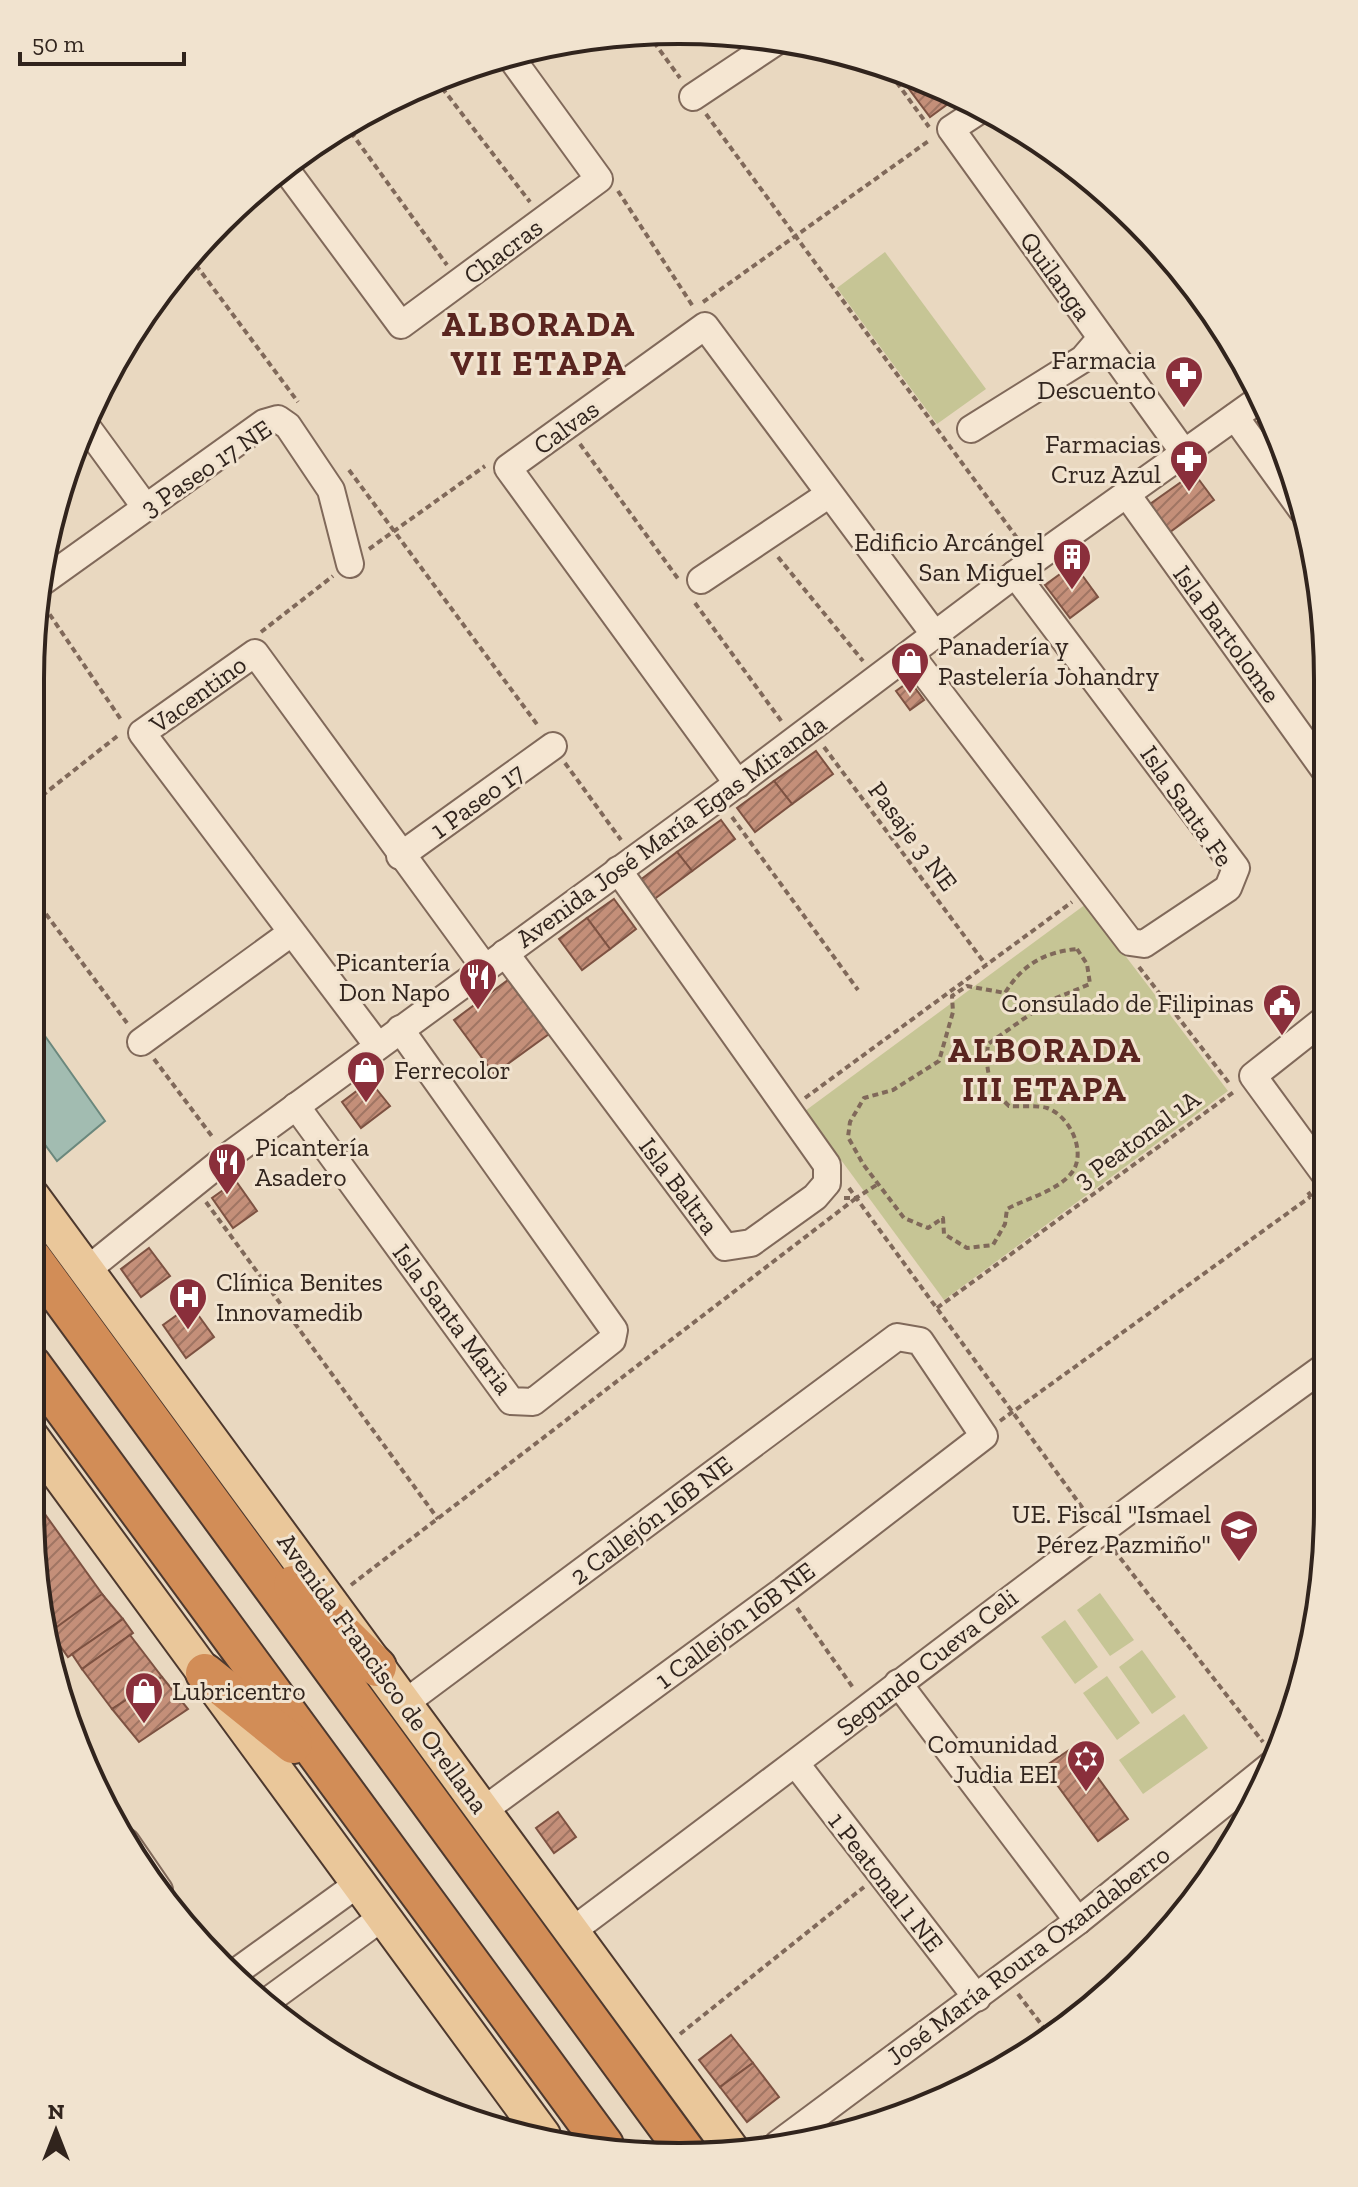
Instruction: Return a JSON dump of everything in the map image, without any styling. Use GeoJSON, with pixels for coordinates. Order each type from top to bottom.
{"type":"FeatureCollection","features":[{"type":"Feature","properties":{"kind":"highway","name":"Avenida Francisco de Orellana"},"geometry":{"type":"LineString","coordinates":[[44,1274],[679,2143]]}},
{"type":"Feature","properties":{"kind":"highway"},"geometry":{"type":"LineString","coordinates":[[44,1382],[599,2138]]}},
{"type":"Feature","properties":{"kind":"highway"},"geometry":{"type":"LineString","coordinates":[[213,1506],[377,1667]]}},
{"type":"Feature","properties":{"kind":"highway"},"geometry":{"type":"LineString","coordinates":[[205,1673],[334,1777]]}},
{"type":"Feature","properties":{"kind":"main road","name":"Avenida Francisco de Orellana"},"geometry":{"type":"LineString","coordinates":[[44,1212],[726,2142]]}},
{"type":"Feature","properties":{"kind":"main road"},"geometry":{"type":"LineString","coordinates":[[44,1464],[205,1673],[537,2126]]}},
{"type":"Feature","properties":{"kind":"street"},"geometry":{"type":"LineString","coordinates":[[693,97],[764,49]]}},
{"type":"Feature","properties":{"kind":"street"},"geometry":{"type":"LineString","coordinates":[[517,66],[599,179]]}},
{"type":"Feature","properties":{"kind":"street","name":"Quilanga"},"geometry":{"type":"LineString","coordinates":[[972,115],[951,129],[1185,454]]}},
{"type":"Feature","properties":{"kind":"street","name":"Chacras"},"geometry":{"type":"LineString","coordinates":[[291,176],[401,325],[599,179]]}},
{"type":"Feature","properties":{"kind":"street","name":"Calvas"},"geometry":{"type":"LineString","coordinates":[[728,791],[508,468],[705,326],[935,635]]}},
{"type":"Feature","properties":{"kind":"street"},"geometry":{"type":"LineString","coordinates":[[971,429],[1083,359],[1101,338]]}},
{"type":"Feature","properties":{"kind":"street","name":"Avenida José María Egas Miranda"},"geometry":{"type":"LineString","coordinates":[[87,1270],[296,1106],[728,791],[1025,567],[1252,405]]}},
{"type":"Feature","properties":{"kind":"street"},"geometry":{"type":"LineString","coordinates":[[1235,417],[1282,483]]}},
{"type":"Feature","properties":{"kind":"street","name":"3 Paseo 17 NE"},"geometry":{"type":"LineString","coordinates":[[53,575],[264,423],[278,419],[288,426],[331,490],[350,564]]}},
{"type":"Feature","properties":{"kind":"street"},"geometry":{"type":"LineString","coordinates":[[93,435],[146,508]]}},
{"type":"Feature","properties":{"kind":"street"},"geometry":{"type":"LineString","coordinates":[[701,580],[828,495]]}},
{"type":"Feature","properties":{"kind":"street","name":"Isla Bartolome"},"geometry":{"type":"LineString","coordinates":[[1128,496],[1314,755]]}},
{"type":"Feature","properties":{"kind":"street","name":"Isla Santa Fe"},"geometry":{"type":"LineString","coordinates":[[910,654],[1130,942],[1144,944],[1228,888],[1236,868],[1025,567]]}},
{"type":"Feature","properties":{"kind":"street","name":"Vacentino"},"geometry":{"type":"LineString","coordinates":[[378,1046],[142,733],[255,653],[400,856],[495,961]]}},
{"type":"Feature","properties":{"kind":"street","name":"1 Paseo 17"},"geometry":{"type":"LineString","coordinates":[[400,856],[553,746]]}},
{"type":"Feature","properties":{"kind":"street","name":"Isla Baltra"},"geometry":{"type":"LineString","coordinates":[[495,961],[725,1247],[751,1243],[815,1197],[827,1183],[827,1165],[626,864]]}},
{"type":"Feature","properties":{"kind":"street"},"geometry":{"type":"LineString","coordinates":[[141,1042],[291,933]]}},
{"type":"Feature","properties":{"kind":"street"},"geometry":{"type":"LineString","coordinates":[[1314,1028],[1253,1076],[1314,1181]]}},
{"type":"Feature","properties":{"kind":"street","name":"Isla Santa Maria"},"geometry":{"type":"LineString","coordinates":[[296,1106],[511,1401],[533,1402],[612,1340],[614,1330],[400,1029]]}},
{"type":"Feature","properties":{"kind":"street","name":"2 Callejón 16B NE"},"geometry":{"type":"LineString","coordinates":[[405,1703],[897,1337],[920,1341],[984,1436]]}},
{"type":"Feature","properties":{"kind":"street","name":"Segundo Cueva Celi"},"geometry":{"type":"LineString","coordinates":[[572,1931],[796,1764],[1098,1530],[1314,1374]]}},
{"type":"Feature","properties":{"kind":"street","name":"1 Callejón 16B NE"},"geometry":{"type":"LineString","coordinates":[[484,1810],[784,1590],[984,1436]]}},
{"type":"Feature","properties":{"kind":"street"},"geometry":{"type":"LineString","coordinates":[[898,1683],[1078,1921]]}},
{"type":"Feature","properties":{"kind":"street","name":"1 Peatonal 1 NE"},"geometry":{"type":"LineString","coordinates":[[796,1764],[977,1998]]}},
{"type":"Feature","properties":{"kind":"street","name":"José María Roura Oxandaberro"},"geometry":{"type":"LineString","coordinates":[[794,2133],[1078,1921],[1260,1764]]}},
{"type":"Feature","properties":{"kind":"street"},"geometry":{"type":"LineString","coordinates":[[242,1968],[359,1883]]}},
{"type":"Feature","properties":{"kind":"street"},"geometry":{"type":"LineString","coordinates":[[274,1997],[384,1916]]}},
{"type":"Feature","properties":{"kind":"path"},"geometry":{"type":"LineString","coordinates":[[656,45],[1025,567]]}},
{"type":"Feature","properties":{"kind":"path"},"geometry":{"type":"LineString","coordinates":[[599,179],[616,189],[694,308],[935,136],[897,83]]}},
{"type":"Feature","properties":{"kind":"path"},"geometry":{"type":"LineString","coordinates":[[443,89],[544,220]]}},
{"type":"Feature","properties":{"kind":"path"},"geometry":{"type":"LineString","coordinates":[[353,135],[460,284]]}},
{"type":"Feature","properties":{"kind":"path"},"geometry":{"type":"LineString","coordinates":[[197,266],[301,406]]}},
{"type":"Feature","properties":{"kind":"path"},"geometry":{"type":"LineString","coordinates":[[255,653],[260,632],[394,530],[490,462],[508,468]]}},
{"type":"Feature","properties":{"kind":"path"},"geometry":{"type":"LineString","coordinates":[[347,468],[553,746],[626,864]]}},
{"type":"Feature","properties":{"kind":"path"},"geometry":{"type":"LineString","coordinates":[[777,555],[877,679]]}},
{"type":"Feature","properties":{"kind":"path"},"geometry":{"type":"LineString","coordinates":[[44,794],[127,729],[48,611]]}},
{"type":"Feature","properties":{"kind":"path","name":"Pasaje 3 NE"},"geometry":{"type":"LineString","coordinates":[[811,729],[986,965]]}},
{"type":"Feature","properties":{"kind":"path"},"geometry":{"type":"LineString","coordinates":[[728,791],[858,990]]}},
{"type":"Feature","properties":{"kind":"path"},"geometry":{"type":"LineString","coordinates":[[794,1106],[957,990],[1082,894]]}},
{"type":"Feature","properties":{"kind":"path"},"geometry":{"type":"LineString","coordinates":[[1077,949],[1087,964],[1090,984],[1049,1001],[988,1044],[989,1082],[1001,1098],[1009,1106],[1047,1108],[1064,1121],[1075,1137],[1079,1157],[1072,1173],[1052,1188],[1007,1209],[1005,1224],[993,1245],[967,1248],[944,1234],[943,1218],[928,1228],[904,1218],[863,1164],[848,1137],[850,1122],[864,1098],[893,1090],[939,1061],[953,1012],[952,996],[957,990],[967,986],[1005,993],[1015,977],[1030,963],[1055,951],[1077,949]]}},
{"type":"Feature","properties":{"kind":"path"},"geometry":{"type":"LineString","coordinates":[[1137,965],[1235,1090]]}},
{"type":"Feature","properties":{"kind":"path","name":"3 Peatonal 1A"},"geometry":{"type":"LineString","coordinates":[[937,1308],[1235,1090],[1243,1102]]}},
{"type":"Feature","properties":{"kind":"path"},"geometry":{"type":"LineString","coordinates":[[193,1184],[438,1519]]}},
{"type":"Feature","properties":{"kind":"path"},"geometry":{"type":"LineString","coordinates":[[847,1185],[1098,1530],[1267,1749]]}},
{"type":"Feature","properties":{"kind":"path"},"geometry":{"type":"LineString","coordinates":[[984,1436],[1011,1410],[1311,1196],[1314,1186]]}},
{"type":"Feature","properties":{"kind":"path"},"geometry":{"type":"LineString","coordinates":[[1311,1196],[1314,1186]]}},
{"type":"Feature","properties":{"kind":"path"},"geometry":{"type":"LineString","coordinates":[[1311,1196],[1314,1200]]}},
{"type":"Feature","properties":{"kind":"path"},"geometry":{"type":"LineString","coordinates":[[330,1601],[856,1198]]}},
{"type":"Feature","properties":{"kind":"path"},"geometry":{"type":"LineString","coordinates":[[784,1590],[867,1707]]}},
{"type":"Feature","properties":{"kind":"path"},"geometry":{"type":"LineString","coordinates":[[659,2050],[879,1875]]}},
{"type":"Feature","properties":{"kind":"path"},"geometry":{"type":"LineString","coordinates":[[1004,1976],[1044,2028]]}},
{"type":"Feature","properties":{"kind":"shaded area"},"geometry":{"type":"Polygon","coordinates":[[[885,252],[986,389],[937,424],[837,288],[885,252]]]}},
{"type":"Feature","properties":{"kind":"shaded area"},"geometry":{"type":"Polygon","coordinates":[[[1086,904],[1228,1091],[944,1300],[805,1111],[1086,904]]]}},
{"type":"Feature","properties":{"kind":"shaded area"},"geometry":{"type":"Polygon","coordinates":[[[44,1035],[105,1121],[57,1161],[44,1143],[44,1035]]]}},
{"type":"Feature","properties":{"kind":"shaded area"},"geometry":{"type":"Polygon","coordinates":[[[1100,1593],[1134,1640],[1110,1656],[1077,1610],[1100,1593]]]}},
{"type":"Feature","properties":{"kind":"shaded area"},"geometry":{"type":"Polygon","coordinates":[[[1065,1620],[1098,1667],[1075,1684],[1041,1637],[1065,1620]]]}},
{"type":"Feature","properties":{"kind":"shaded area"},"geometry":{"type":"Polygon","coordinates":[[[1142,1650],[1176,1697],[1152,1714],[1119,1667],[1142,1650]]]}},
{"type":"Feature","properties":{"kind":"shaded area"},"geometry":{"type":"Polygon","coordinates":[[[1107,1676],[1140,1723],[1117,1740],[1083,1693],[1107,1676]]]}},
{"type":"Feature","properties":{"kind":"shaded area"},"geometry":{"type":"Polygon","coordinates":[[[1184,1714],[1208,1748],[1143,1794],[1119,1760],[1184,1714]]]}},
{"type":"Feature","properties":{"kind":"building"},"geometry":{"type":"Polygon","coordinates":[[[907,87],[948,104],[930,117],[907,87]]]}},
{"type":"Feature","properties":{"kind":"building"},"geometry":{"type":"Polygon","coordinates":[[[1259,421],[1268,440],[1255,424],[1259,421]]]}},
{"type":"Feature","properties":{"kind":"building"},"geometry":{"type":"Polygon","coordinates":[[[1194,473],[1214,500],[1170,532],[1150,504],[1194,473]]]}},
{"type":"Feature","properties":{"kind":"building","name":"Edificio Arcángel San Miguel"},"geometry":{"type":"Polygon","coordinates":[[[1074,564],[1098,597],[1070,618],[1045,585],[1074,564]]]}},
{"type":"Feature","properties":{"kind":"building","name":"Panadería y Pastelería Johandry"},"geometry":{"type":"Polygon","coordinates":[[[910,681],[924,700],[910,710],[896,691],[910,681]]]}},
{"type":"Feature","properties":{"kind":"building"},"geometry":{"type":"Polygon","coordinates":[[[816,751],[833,774],[792,804],[774,781],[816,751]]]}},
{"type":"Feature","properties":{"kind":"building"},"geometry":{"type":"Polygon","coordinates":[[[774,781],[792,804],[755,832],[737,808],[774,781]]]}},
{"type":"Feature","properties":{"kind":"building"},"geometry":{"type":"Polygon","coordinates":[[[721,820],[735,839],[692,871],[677,852],[721,820]]]}},
{"type":"Feature","properties":{"kind":"building"},"geometry":{"type":"Polygon","coordinates":[[[677,852],[692,871],[653,900],[639,881],[677,852]]]}},
{"type":"Feature","properties":{"kind":"building"},"geometry":{"type":"Polygon","coordinates":[[[614,899],[636,929],[610,949],[587,918],[614,899]]]}},
{"type":"Feature","properties":{"kind":"building"},"geometry":{"type":"Polygon","coordinates":[[[587,918],[610,949],[582,970],[559,939],[587,918]]]}},
{"type":"Feature","properties":{"kind":"building"},"geometry":{"type":"Polygon","coordinates":[[[508,980],[549,1034],[494,1074],[454,1020],[508,980]]]}},
{"type":"Feature","properties":{"kind":"building","name":"Ferrecolor"},"geometry":{"type":"Polygon","coordinates":[[[370,1081],[390,1106],[361,1128],[342,1102],[370,1081]]]}},
{"type":"Feature","properties":{"kind":"building"},"geometry":{"type":"Polygon","coordinates":[[[236,1181],[257,1211],[233,1228],[212,1198],[236,1181]]]}},
{"type":"Feature","properties":{"kind":"building"},"geometry":{"type":"Polygon","coordinates":[[[149,1248],[170,1276],[141,1297],[121,1269],[149,1248]]]}},
{"type":"Feature","properties":{"kind":"building","name":"Clínica Benites Innovamedib"},"geometry":{"type":"Polygon","coordinates":[[[191,1305],[214,1337],[186,1358],[163,1325],[191,1305]]]}},
{"type":"Feature","properties":{"kind":"building"},"geometry":{"type":"Polygon","coordinates":[[[44,1513],[105,1598],[57,1635],[49,1591],[44,1513]]]}},
{"type":"Feature","properties":{"kind":"building"},"geometry":{"type":"Polygon","coordinates":[[[102,1594],[123,1619],[68,1657],[59,1645],[55,1628],[102,1594]]]}},
{"type":"Feature","properties":{"kind":"building"},"geometry":{"type":"Polygon","coordinates":[[[123,1619],[133,1633],[82,1669],[72,1654],[123,1619]]]}},
{"type":"Feature","properties":{"kind":"building"},"geometry":{"type":"Polygon","coordinates":[[[130,1635],[162,1677],[112,1709],[82,1669],[130,1635]]]}},
{"type":"Feature","properties":{"kind":"building","name":"Lubricentro"},"geometry":{"type":"Polygon","coordinates":[[[162,1677],[188,1709],[139,1742],[112,1709],[162,1677]]]}},
{"type":"Feature","properties":{"kind":"building","name":"Comunidad Judia EEI"},"geometry":{"type":"Polygon","coordinates":[[[1075,1746],[1128,1819],[1098,1841],[1044,1767],[1075,1746]]]}},
{"type":"Feature","properties":{"kind":"building"},"geometry":{"type":"Polygon","coordinates":[[[558,1812],[576,1837],[554,1853],[536,1828],[558,1812]]]}},
{"type":"Feature","properties":{"kind":"building"},"geometry":{"type":"Polygon","coordinates":[[[731,2035],[753,2063],[720,2087],[699,2060],[731,2035]]]}},
{"type":"Feature","properties":{"kind":"building"},"geometry":{"type":"Polygon","coordinates":[[[753,2063],[779,2097],[747,2122],[720,2087],[753,2063]]]}},
{"type":"Feature","properties":{"kind":"place","name":"Farmacia Descuento"},"geometry":{"type":"Point","coordinates":[1184,409]}},
{"type":"Feature","properties":{"kind":"place","name":"Farmacias Cruz Azul"},"geometry":{"type":"Point","coordinates":[1189,493]}},
{"type":"Feature","properties":{"kind":"place","name":"Edificio Arcángel San Miguel"},"geometry":{"type":"Point","coordinates":[1072,591]}},
{"type":"Feature","properties":{"kind":"place","name":"Panadería y Pastelería Johandry"},"geometry":{"type":"Point","coordinates":[910,695]}},
{"type":"Feature","properties":{"kind":"place","name":"Picantería Don Napo"},"geometry":{"type":"Point","coordinates":[478,1011]}},
{"type":"Feature","properties":{"kind":"place","name":"Consulado de Filipinas"},"geometry":{"type":"Point","coordinates":[1282,1037]}},
{"type":"Feature","properties":{"kind":"place","name":"Ferrecolor"},"geometry":{"type":"Point","coordinates":[366,1104]}},
{"type":"Feature","properties":{"kind":"place","name":"Picantería Asadero"},"geometry":{"type":"Point","coordinates":[227,1196]}},
{"type":"Feature","properties":{"kind":"place","name":"Clínica Benites Innovamedib"},"geometry":{"type":"Point","coordinates":[188,1331]}},
{"type":"Feature","properties":{"kind":"place","name":"UE. Fiscal \"Ismael Pérez Pazmiño\""},"geometry":{"type":"Point","coordinates":[1239,1563]}},
{"type":"Feature","properties":{"kind":"place","name":"Lubricentro"},"geometry":{"type":"Point","coordinates":[144,1725]}},
{"type":"Feature","properties":{"kind":"place","name":"Comunidad Judia EEI"},"geometry":{"type":"Point","coordinates":[1086,1793]}},
{"type":"Feature","properties":{"kind":"district","name":"ALBORADA VII ETAPA"},"geometry":{"type":"Point","coordinates":[539,344]}},
{"type":"Feature","properties":{"kind":"district","name":"ALBORADA III ETAPA"},"geometry":{"type":"Point","coordinates":[1045,1070]}}]}
